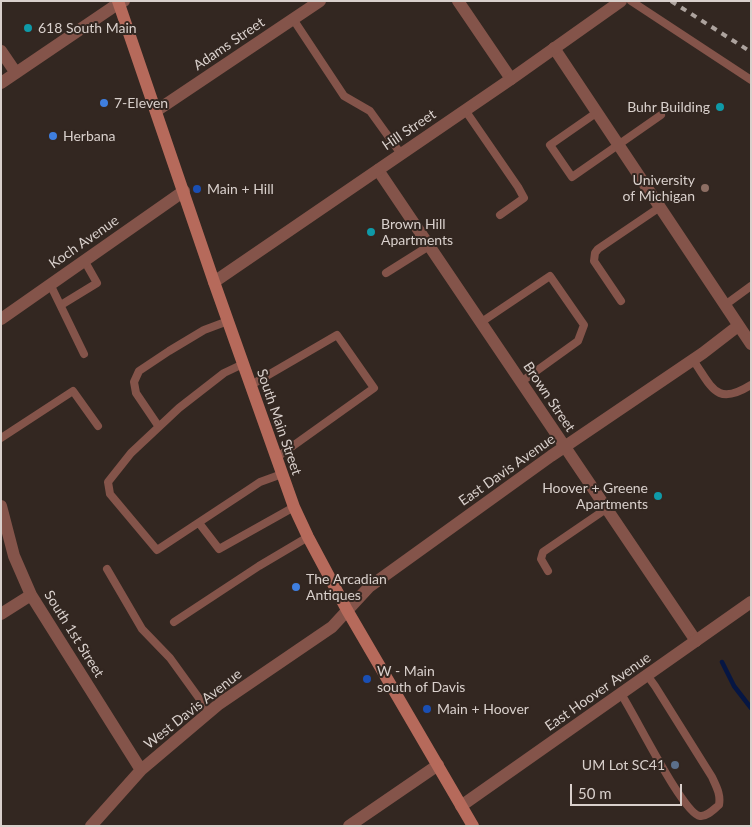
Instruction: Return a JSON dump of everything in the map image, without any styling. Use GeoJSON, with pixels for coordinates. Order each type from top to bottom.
{"type":"FeatureCollection","features":[{"type":"Feature","properties":{"kind":"main road","name":"South Main Street"},"geometry":{"type":"LineString","coordinates":[[120,2],[214,282],[294,507],[347,610],[473,826]]}},
{"type":"Feature","properties":{"kind":"street","name":"Adams Street"},"geometry":{"type":"LineString","coordinates":[[156,111],[320,1]]}},
{"type":"Feature","properties":{"kind":"street"},"geometry":{"type":"LineString","coordinates":[[458,1],[511,79]]}},
{"type":"Feature","properties":{"kind":"street","name":"Hill Street"},"geometry":{"type":"LineString","coordinates":[[214,282],[511,79],[621,1]]}},
{"type":"Feature","properties":{"kind":"street"},"geometry":{"type":"LineString","coordinates":[[1,83],[120,2]]}},
{"type":"Feature","properties":{"kind":"street"},"geometry":{"type":"LineString","coordinates":[[554,48],[751,344]]}},
{"type":"Feature","properties":{"kind":"street"},"geometry":{"type":"LineString","coordinates":[[1,51],[16,73]]}},
{"type":"Feature","properties":{"kind":"street","name":"Brown Street"},"geometry":{"type":"LineString","coordinates":[[378,170],[696,641]]}},
{"type":"Feature","properties":{"kind":"street","name":"Koch Avenue"},"geometry":{"type":"LineString","coordinates":[[1,318],[184,191]]}},
{"type":"Feature","properties":{"kind":"street","name":"East Davis Avenue"},"geometry":{"type":"LineString","coordinates":[[347,610],[369,586],[565,447],[693,360],[738,326]]}},
{"type":"Feature","properties":{"kind":"street","name":"South 1st Street"},"geometry":{"type":"LineString","coordinates":[[1,506],[14,556],[31,595],[141,770]]}},
{"type":"Feature","properties":{"kind":"street"},"geometry":{"type":"LineString","coordinates":[[1,614],[31,595]]}},
{"type":"Feature","properties":{"kind":"street","name":"East Hoover Avenue"},"geometry":{"type":"LineString","coordinates":[[462,806],[751,602]]}},
{"type":"Feature","properties":{"kind":"street","name":"West Davis Avenue"},"geometry":{"type":"LineString","coordinates":[[91,826],[141,770],[209,712],[332,627],[347,610]]}},
{"type":"Feature","properties":{"kind":"street"},"geometry":{"type":"LineString","coordinates":[[350,826],[438,765]]}},
{"type":"Feature","properties":{"kind":"lane"},"geometry":{"type":"LineString","coordinates":[[631,1],[751,80]]}},
{"type":"Feature","properties":{"kind":"lane"},"geometry":{"type":"LineString","coordinates":[[293,19],[344,96],[370,111],[401,154]]}},
{"type":"Feature","properties":{"kind":"lane"},"geometry":{"type":"LineString","coordinates":[[465,110],[524,198],[500,214]]}},
{"type":"Feature","properties":{"kind":"lane"},"geometry":{"type":"LineString","coordinates":[[596,113],[550,145],[572,177],[661,116]]}},
{"type":"Feature","properties":{"kind":"lane"},"geometry":{"type":"LineString","coordinates":[[621,301],[594,261],[595,253],[598,249],[660,207]]}},
{"type":"Feature","properties":{"kind":"lane"},"geometry":{"type":"LineString","coordinates":[[386,273],[429,246]]}},
{"type":"Feature","properties":{"kind":"lane"},"geometry":{"type":"LineString","coordinates":[[60,305],[96,283],[84,260]]}},
{"type":"Feature","properties":{"kind":"lane"},"geometry":{"type":"LineString","coordinates":[[480,323],[550,276],[584,325],[578,341],[520,382]]}},
{"type":"Feature","properties":{"kind":"lane"},"geometry":{"type":"LineString","coordinates":[[50,284],[84,354]]}},
{"type":"Feature","properties":{"kind":"lane"},"geometry":{"type":"LineString","coordinates":[[725,305],[751,286]]}},
{"type":"Feature","properties":{"kind":"lane"},"geometry":{"type":"LineString","coordinates":[[158,427],[136,393],[134,382],[139,371],[169,350],[204,330],[228,321]]}},
{"type":"Feature","properties":{"kind":"lane"},"geometry":{"type":"LineString","coordinates":[[251,385],[337,335],[374,388],[276,458]]}},
{"type":"Feature","properties":{"kind":"lane"},"geometry":{"type":"LineString","coordinates":[[693,360],[715,391],[722,395],[732,395],[751,385]]}},
{"type":"Feature","properties":{"kind":"lane"},"geometry":{"type":"LineString","coordinates":[[243,364],[224,373],[179,408],[131,452],[108,482],[110,494],[157,550],[260,482],[282,474]]}},
{"type":"Feature","properties":{"kind":"lane"},"geometry":{"type":"LineString","coordinates":[[1,438],[73,391],[98,426]]}},
{"type":"Feature","properties":{"kind":"lane"},"geometry":{"type":"LineString","coordinates":[[199,523],[218,549],[294,507]]}},
{"type":"Feature","properties":{"kind":"lane"},"geometry":{"type":"LineString","coordinates":[[548,571],[541,559],[543,552],[606,509]]}},
{"type":"Feature","properties":{"kind":"lane"},"geometry":{"type":"LineString","coordinates":[[174,622],[259,566],[308,537]]}},
{"type":"Feature","properties":{"kind":"lane"},"geometry":{"type":"LineString","coordinates":[[107,569],[142,629],[170,658],[209,712]]}},
{"type":"Feature","properties":{"kind":"lane"},"geometry":{"type":"LineString","coordinates":[[621,694],[631,708],[680,798],[695,814],[700,816],[707,814],[719,805],[718,791],[707,770],[647,676]]}},
{"type":"Feature","properties":{"kind":"waterway"},"geometry":{"type":"LineString","coordinates":[[722,662],[734,686],[751,708]]}},
{"type":"Feature","properties":{"kind":"railway"},"geometry":{"type":"LineString","coordinates":[[671,1],[751,52]]}},
{"type":"Feature","properties":{"kind":"place","name":"618 South Main"},"geometry":{"type":"Point","coordinates":[28,28]}},
{"type":"Feature","properties":{"kind":"place","name":"7-Eleven"},"geometry":{"type":"Point","coordinates":[104,103]}},
{"type":"Feature","properties":{"kind":"place","name":"Buhr Building"},"geometry":{"type":"Point","coordinates":[720,107]}},
{"type":"Feature","properties":{"kind":"place","name":"Herbana"},"geometry":{"type":"Point","coordinates":[53,136]}},
{"type":"Feature","properties":{"kind":"place","name":"University of Michigan"},"geometry":{"type":"Point","coordinates":[705,188]}},
{"type":"Feature","properties":{"kind":"place","name":"Main + Hill"},"geometry":{"type":"Point","coordinates":[197,189]}},
{"type":"Feature","properties":{"kind":"place","name":"Brown Hill Apartments"},"geometry":{"type":"Point","coordinates":[371,232]}},
{"type":"Feature","properties":{"kind":"place","name":"Hoover + Greene Apartments"},"geometry":{"type":"Point","coordinates":[658,496]}},
{"type":"Feature","properties":{"kind":"place","name":"The Arcadian Antiques"},"geometry":{"type":"Point","coordinates":[296,587]}},
{"type":"Feature","properties":{"kind":"place","name":"W - Main south of Davis"},"geometry":{"type":"Point","coordinates":[367,679]}},
{"type":"Feature","properties":{"kind":"place","name":"Main + Hoover"},"geometry":{"type":"Point","coordinates":[427,709]}},
{"type":"Feature","properties":{"kind":"place","name":"UM Lot SC41"},"geometry":{"type":"Point","coordinates":[675,765]}}]}
